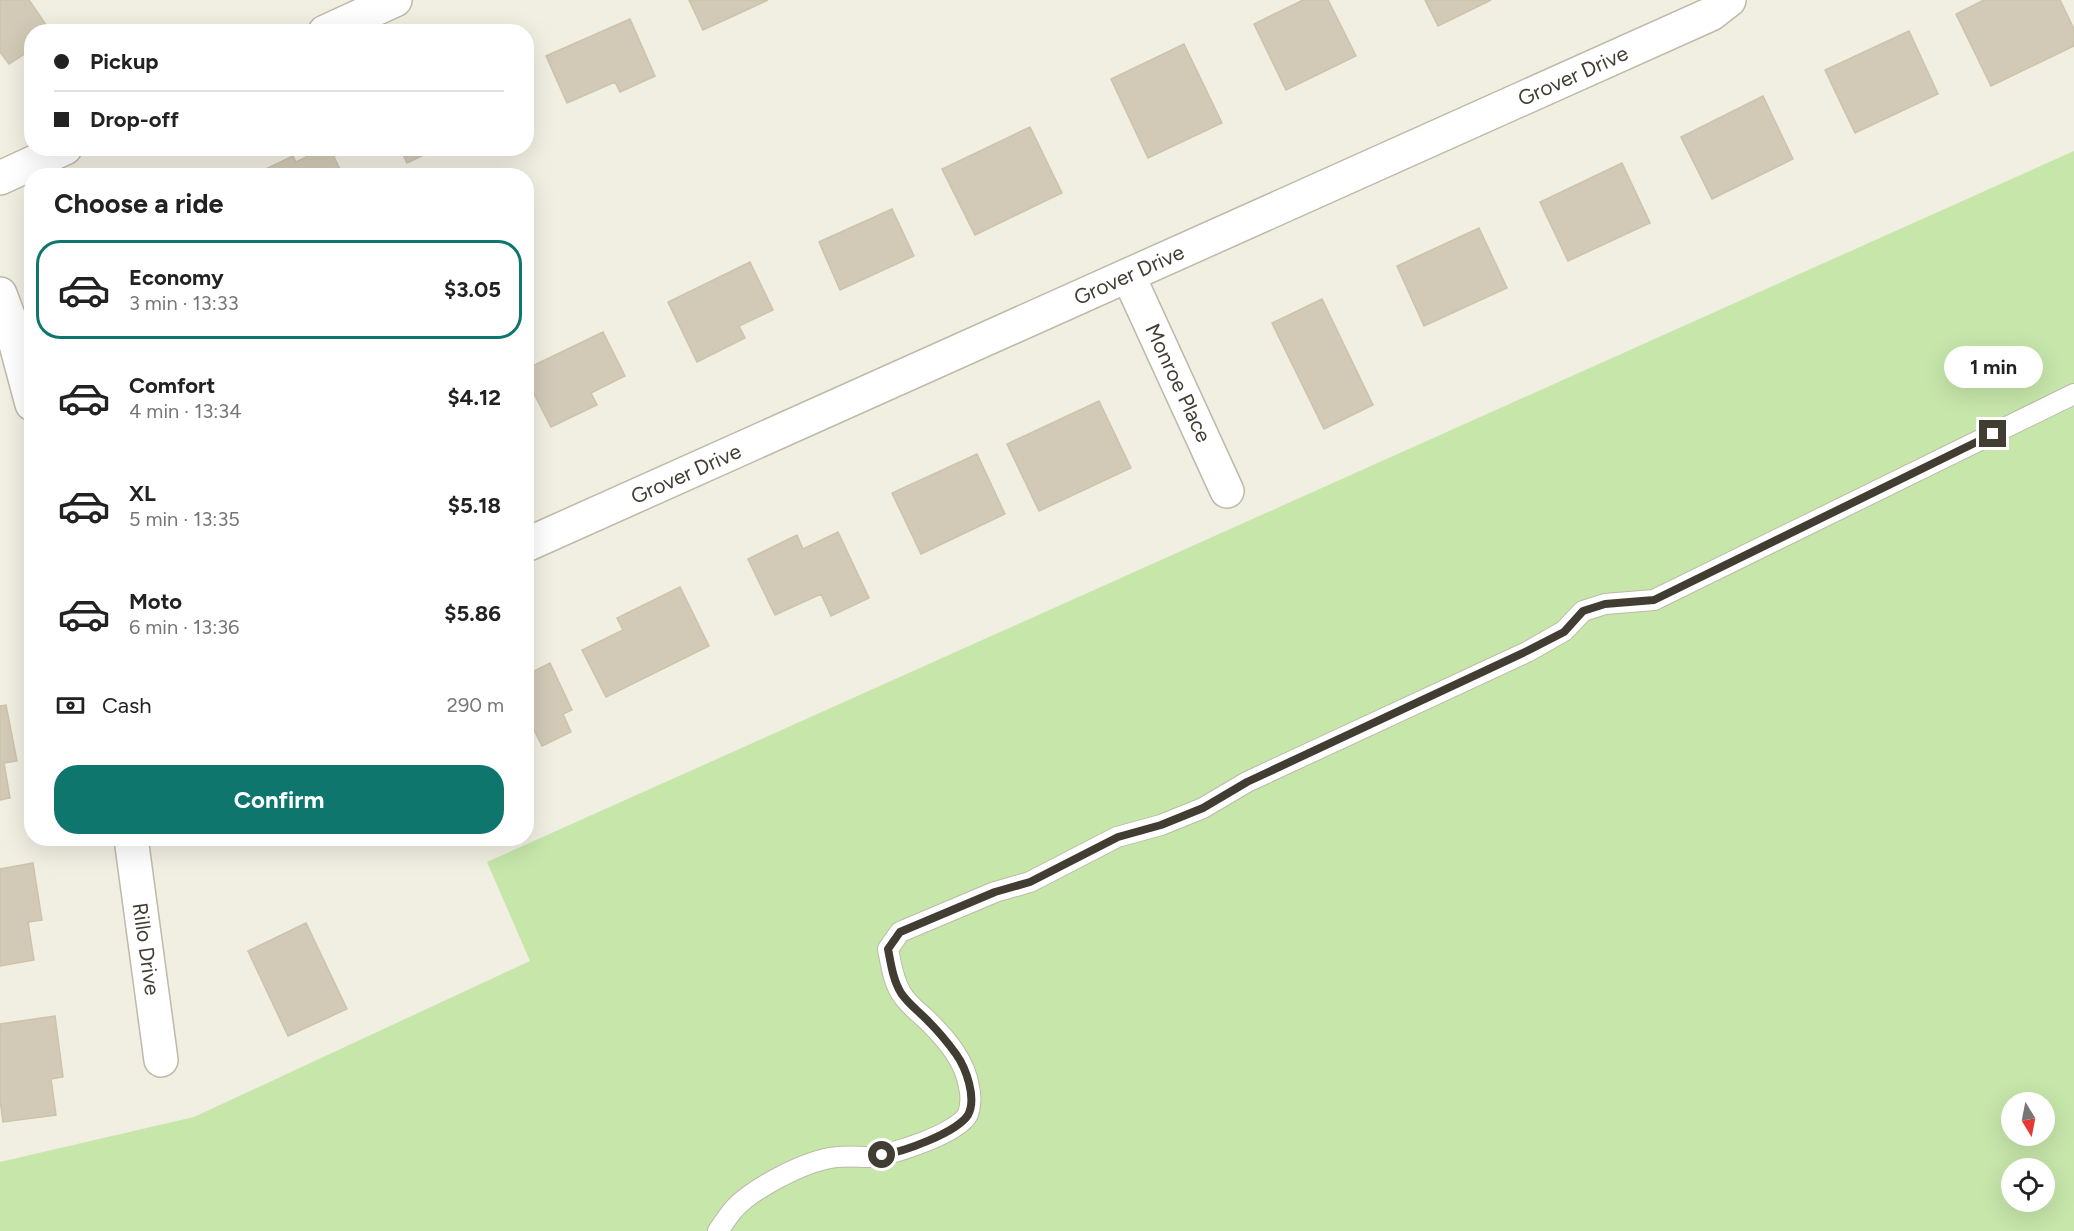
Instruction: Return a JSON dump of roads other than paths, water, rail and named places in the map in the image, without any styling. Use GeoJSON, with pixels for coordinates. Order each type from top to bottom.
{"type":"FeatureCollection","features":[{"type":"Feature","properties":{"kind":"street"},"geometry":{"type":"LineString","coordinates":[[342,24],[394,0]]}},
{"type":"Feature","properties":{"kind":"street","name":"Grover Drive"},"geometry":{"type":"LineString","coordinates":[[534,541],[1711,14],[1729,0]]}},
{"type":"Feature","properties":{"kind":"street"},"geometry":{"type":"LineString","coordinates":[[0,178],[48,156]]}},
{"type":"Feature","properties":{"kind":"street","name":"Monroe Place"},"geometry":{"type":"LineString","coordinates":[[1128,275],[1227,490]]}},
{"type":"Feature","properties":{"kind":"street"},"geometry":{"type":"LineString","coordinates":[[0,294],[24,374]]}},
{"type":"Feature","properties":{"kind":"street","name":"Rillo Drive"},"geometry":{"type":"LineString","coordinates":[[132,846],[161,1060]]}},
{"type":"Feature","properties":{"kind":"lane"},"geometry":{"type":"LineString","coordinates":[[718,1231],[734,1208],[784,1176],[822,1159],[846,1155],[869,1157],[895,1153],[955,1126],[968,1114],[971,1095],[967,1075],[957,1055],[928,1021],[910,1006],[899,991],[888,949],[900,932],[995,892],[1030,882],[1118,837],[1161,825],[1203,808],[1247,782],[1564,632],[1583,611],[1605,604],[1654,600],[2074,394]]}}]}
